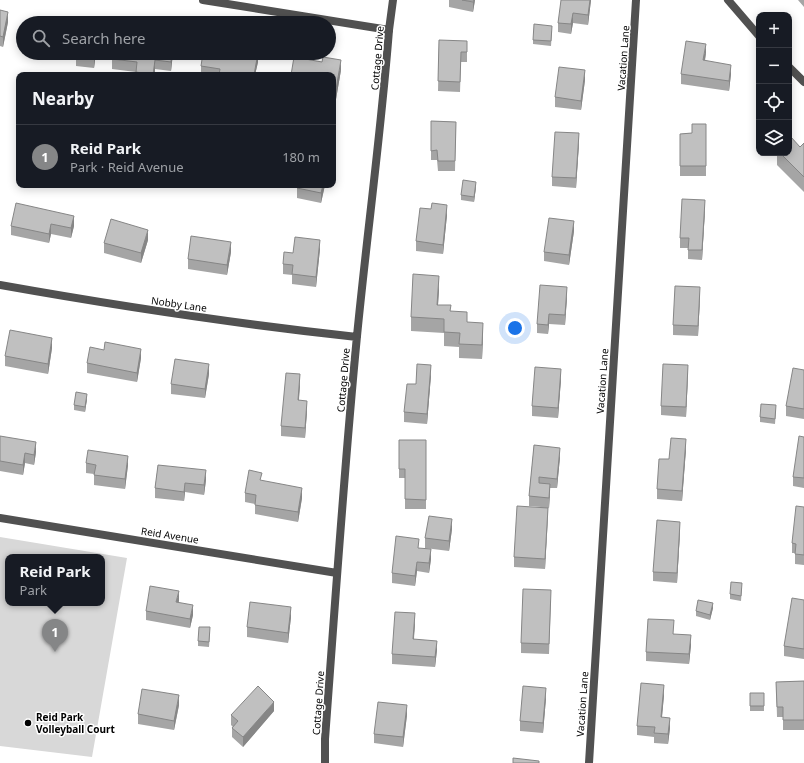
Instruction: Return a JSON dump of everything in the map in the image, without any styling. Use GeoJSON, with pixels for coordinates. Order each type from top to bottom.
{"type":"FeatureCollection","features":[{"type":"Feature","properties":{"kind":"street"},"geometry":{"type":"LineString","coordinates":[[204,0],[303,16]]}},
{"type":"Feature","properties":{"kind":"street","name":"Cottage Drive"},"geometry":{"type":"LineString","coordinates":[[325,763],[325,739],[337,572],[357,337],[393,0]]}},
{"type":"Feature","properties":{"kind":"street","name":"Vacation Lane"},"geometry":{"type":"LineString","coordinates":[[589,763],[636,0]]}},
{"type":"Feature","properties":{"kind":"street"},"geometry":{"type":"LineString","coordinates":[[728,0],[756,33]]}},
{"type":"Feature","properties":{"kind":"street"},"geometry":{"type":"LineString","coordinates":[[336,21],[389,30]]}},
{"type":"Feature","properties":{"kind":"street"},"geometry":{"type":"LineString","coordinates":[[792,70],[804,82]]}},
{"type":"Feature","properties":{"kind":"street","name":"Nobby Lane"},"geometry":{"type":"LineString","coordinates":[[0,285],[124,306],[263,326],[357,337]]}},
{"type":"Feature","properties":{"kind":"street","name":"Reid Avenue"},"geometry":{"type":"LineString","coordinates":[[0,518],[337,572]]}},
{"type":"Feature","properties":{"kind":"shaded area"},"geometry":{"type":"Polygon","coordinates":[[[0,537],[103,554],[5,554],[5,606],[105,606],[105,554],[127,558],[92,757],[0,746],[0,537]]]}},
{"type":"Feature","properties":{"kind":"building"},"geometry":{"type":"Polygon","coordinates":[[[462,0],[474,0],[473,2],[462,0]]]}},
{"type":"Feature","properties":{"kind":"building"},"geometry":{"type":"Polygon","coordinates":[[[561,0],[590,0],[588,15],[573,13],[571,24],[558,23],[561,0]]]}},
{"type":"Feature","properties":{"kind":"building"},"geometry":{"type":"Polygon","coordinates":[[[0,10],[8,12],[3,37],[0,36],[0,10]]]}},
{"type":"Feature","properties":{"kind":"building"},"geometry":{"type":"Polygon","coordinates":[[[534,24],[552,26],[551,41],[533,40],[534,24]]]}},
{"type":"Feature","properties":{"kind":"building"},"geometry":{"type":"Polygon","coordinates":[[[439,40],[467,41],[467,52],[461,52],[460,82],[438,81],[439,40]]]}},
{"type":"Feature","properties":{"kind":"building"},"geometry":{"type":"Polygon","coordinates":[[[686,41],[706,44],[703,60],[731,65],[729,81],[681,74],[686,41]]]}},
{"type":"Feature","properties":{"kind":"building"},"geometry":{"type":"Polygon","coordinates":[[[120,60],[155,60],[153,72],[136,72],[137,62],[120,60]]]}},
{"type":"Feature","properties":{"kind":"building"},"geometry":{"type":"Polygon","coordinates":[[[155,60],[171,60],[171,62],[155,60]]]}},
{"type":"Feature","properties":{"kind":"building"},"geometry":{"type":"Polygon","coordinates":[[[202,60],[257,60],[255,72],[220,72],[220,69],[201,66],[202,60]]]}},
{"type":"Feature","properties":{"kind":"building"},"geometry":{"type":"Polygon","coordinates":[[[294,60],[311,60],[322,62],[322,60],[341,60],[336,89],[336,72],[292,72],[294,60]]]}},
{"type":"Feature","properties":{"kind":"building"},"geometry":{"type":"Polygon","coordinates":[[[559,67],[585,70],[581,101],[555,97],[559,67]]]}},
{"type":"Feature","properties":{"kind":"building"},"geometry":{"type":"Polygon","coordinates":[[[431,121],[456,122],[455,161],[438,161],[437,150],[431,151],[431,121]]]}},
{"type":"Feature","properties":{"kind":"building"},"geometry":{"type":"Polygon","coordinates":[[[692,124],[706,124],[706,166],[680,166],[680,134],[692,133],[692,124]]]}},
{"type":"Feature","properties":{"kind":"building"},"geometry":{"type":"Polygon","coordinates":[[[555,132],[579,133],[576,178],[552,177],[555,132]]]}},
{"type":"Feature","properties":{"kind":"building"},"geometry":{"type":"Polygon","coordinates":[[[792,138],[800,147],[804,143],[804,177],[783,156],[792,156],[792,138]]]}},
{"type":"Feature","properties":{"kind":"building"},"geometry":{"type":"Polygon","coordinates":[[[463,180],[476,182],[474,197],[461,195],[463,180]]]}},
{"type":"Feature","properties":{"kind":"building"},"geometry":{"type":"Polygon","coordinates":[[[297,188],[322,188],[321,193],[297,188]]]}},
{"type":"Feature","properties":{"kind":"building"},"geometry":{"type":"Polygon","coordinates":[[[682,199],[705,200],[702,250],[688,250],[689,238],[680,238],[682,199]]]}},
{"type":"Feature","properties":{"kind":"building"},"geometry":{"type":"Polygon","coordinates":[[[16,203],[74,216],[71,228],[51,224],[49,234],[11,226],[16,203]]]}},
{"type":"Feature","properties":{"kind":"building"},"geometry":{"type":"Polygon","coordinates":[[[432,203],[447,205],[443,245],[416,241],[420,208],[431,209],[432,203]]]}},
{"type":"Feature","properties":{"kind":"building"},"geometry":{"type":"Polygon","coordinates":[[[549,218],[574,221],[569,255],[544,252],[549,218]]]}},
{"type":"Feature","properties":{"kind":"building"},"geometry":{"type":"Polygon","coordinates":[[[111,219],[148,230],[141,253],[104,243],[111,219]]]}},
{"type":"Feature","properties":{"kind":"building"},"geometry":{"type":"Polygon","coordinates":[[[191,236],[231,242],[227,265],[188,259],[191,236]]]}},
{"type":"Feature","properties":{"kind":"building"},"geometry":{"type":"Polygon","coordinates":[[[295,237],[320,240],[316,277],[292,274],[293,265],[283,264],[284,252],[293,253],[295,237]]]}},
{"type":"Feature","properties":{"kind":"building"},"geometry":{"type":"Polygon","coordinates":[[[413,274],[439,276],[437,305],[451,305],[450,311],[467,312],[467,322],[483,323],[482,345],[459,344],[460,333],[444,332],[444,319],[411,317],[413,274]]]}},
{"type":"Feature","properties":{"kind":"building"},"geometry":{"type":"Polygon","coordinates":[[[540,285],[567,287],[565,315],[549,314],[548,325],[537,324],[540,285]]]}},
{"type":"Feature","properties":{"kind":"building"},"geometry":{"type":"Polygon","coordinates":[[[675,286],[700,287],[698,326],[673,325],[675,286]]]}},
{"type":"Feature","properties":{"kind":"building"},"geometry":{"type":"Polygon","coordinates":[[[10,330],[52,338],[48,364],[5,356],[10,330]]]}},
{"type":"Feature","properties":{"kind":"building"},"geometry":{"type":"Polygon","coordinates":[[[105,342],[141,349],[137,373],[87,363],[90,347],[104,350],[105,342]]]}},
{"type":"Feature","properties":{"kind":"building"},"geometry":{"type":"Polygon","coordinates":[[[175,359],[209,364],[205,389],[171,384],[175,359]]]}},
{"type":"Feature","properties":{"kind":"building"},"geometry":{"type":"Polygon","coordinates":[[[417,364],[431,365],[427,414],[404,412],[407,384],[416,384],[417,364]]]}},
{"type":"Feature","properties":{"kind":"building"},"geometry":{"type":"Polygon","coordinates":[[[663,364],[688,365],[686,407],[661,406],[663,364]]]}},
{"type":"Feature","properties":{"kind":"building"},"geometry":{"type":"Polygon","coordinates":[[[535,367],[561,369],[558,408],[532,406],[535,367]]]}},
{"type":"Feature","properties":{"kind":"building"},"geometry":{"type":"Polygon","coordinates":[[[793,368],[804,370],[804,409],[786,406],[793,368]]]}},
{"type":"Feature","properties":{"kind":"building"},"geometry":{"type":"Polygon","coordinates":[[[286,373],[300,374],[298,400],[307,401],[305,428],[281,426],[286,373]]]}},
{"type":"Feature","properties":{"kind":"building"},"geometry":{"type":"Polygon","coordinates":[[[76,392],[87,394],[85,407],[74,405],[76,392]]]}},
{"type":"Feature","properties":{"kind":"building"},"geometry":{"type":"Polygon","coordinates":[[[761,404],[776,405],[775,419],[760,417],[761,404]]]}},
{"type":"Feature","properties":{"kind":"building"},"geometry":{"type":"Polygon","coordinates":[[[0,436],[36,442],[34,455],[25,453],[23,465],[0,461],[0,436]]]}},
{"type":"Feature","properties":{"kind":"building"},"geometry":{"type":"Polygon","coordinates":[[[799,436],[804,437],[804,478],[793,477],[799,436]]]}},
{"type":"Feature","properties":{"kind":"building"},"geometry":{"type":"Polygon","coordinates":[[[671,438],[686,439],[682,491],[657,489],[659,459],[669,459],[671,438]]]}},
{"type":"Feature","properties":{"kind":"building"},"geometry":{"type":"Polygon","coordinates":[[[399,440],[426,440],[426,500],[405,499],[405,469],[399,469],[399,440]]]}},
{"type":"Feature","properties":{"kind":"building"},"geometry":{"type":"Polygon","coordinates":[[[534,445],[560,448],[557,479],[539,477],[539,483],[550,484],[549,498],[529,496],[534,445]]]}},
{"type":"Feature","properties":{"kind":"building"},"geometry":{"type":"Polygon","coordinates":[[[88,450],[128,456],[125,479],[94,475],[96,465],[86,463],[88,450]]]}},
{"type":"Feature","properties":{"kind":"building"},"geometry":{"type":"Polygon","coordinates":[[[158,465],[206,470],[204,485],[185,483],[184,492],[155,488],[158,465]]]}},
{"type":"Feature","properties":{"kind":"building"},"geometry":{"type":"Polygon","coordinates":[[[249,470],[262,473],[260,480],[302,488],[298,512],[255,505],[256,495],[245,493],[249,470]]]}},
{"type":"Feature","properties":{"kind":"building"},"geometry":{"type":"Polygon","coordinates":[[[517,506],[548,508],[545,559],[514,557],[517,506]]]}},
{"type":"Feature","properties":{"kind":"building"},"geometry":{"type":"Polygon","coordinates":[[[796,506],[804,507],[804,555],[795,554],[796,544],[792,543],[796,506]]]}},
{"type":"Feature","properties":{"kind":"building"},"geometry":{"type":"Polygon","coordinates":[[[429,516],[452,519],[449,541],[425,538],[429,516]]]}},
{"type":"Feature","properties":{"kind":"building"},"geometry":{"type":"Polygon","coordinates":[[[657,520],[680,522],[677,573],[653,572],[657,520]]]}},
{"type":"Feature","properties":{"kind":"building"},"geometry":{"type":"Polygon","coordinates":[[[396,536],[419,539],[418,548],[431,549],[429,563],[417,562],[415,576],[392,573],[396,536]]]}},
{"type":"Feature","properties":{"kind":"building"},"geometry":{"type":"Polygon","coordinates":[[[731,582],[742,583],[741,596],[730,594],[731,582]]]}},
{"type":"Feature","properties":{"kind":"building"},"geometry":{"type":"Polygon","coordinates":[[[150,586],[179,591],[176,602],[193,605],[190,619],[146,611],[150,586]]]}},
{"type":"Feature","properties":{"kind":"building"},"geometry":{"type":"Polygon","coordinates":[[[523,589],[551,590],[549,644],[521,643],[523,589]]]}},
{"type":"Feature","properties":{"kind":"building"},"geometry":{"type":"Polygon","coordinates":[[[792,598],[804,600],[804,649],[784,646],[792,598]]]}},
{"type":"Feature","properties":{"kind":"building"},"geometry":{"type":"Polygon","coordinates":[[[698,600],[713,603],[710,615],[696,611],[698,600]]]}},
{"type":"Feature","properties":{"kind":"building"},"geometry":{"type":"Polygon","coordinates":[[[250,602],[291,607],[288,633],[247,627],[250,602]]]}},
{"type":"Feature","properties":{"kind":"building"},"geometry":{"type":"Polygon","coordinates":[[[395,612],[415,613],[413,639],[437,641],[435,657],[392,654],[395,612]]]}},
{"type":"Feature","properties":{"kind":"building"},"geometry":{"type":"Polygon","coordinates":[[[648,619],[674,620],[673,634],[691,635],[689,654],[646,652],[648,619]]]}},
{"type":"Feature","properties":{"kind":"building"},"geometry":{"type":"Polygon","coordinates":[[[199,627],[210,627],[209,642],[198,641],[199,627]]]}},
{"type":"Feature","properties":{"kind":"building"},"geometry":{"type":"Polygon","coordinates":[[[804,681],[804,720],[783,720],[783,707],[777,707],[776,682],[804,681]]]}},
{"type":"Feature","properties":{"kind":"building"},"geometry":{"type":"Polygon","coordinates":[[[641,683],[664,685],[661,717],[670,718],[668,734],[654,733],[655,727],[637,726],[641,683]]]}},
{"type":"Feature","properties":{"kind":"building"},"geometry":{"type":"Polygon","coordinates":[[[258,686],[274,702],[243,737],[232,728],[238,721],[231,715],[258,686]]]}},
{"type":"Feature","properties":{"kind":"building"},"geometry":{"type":"Polygon","coordinates":[[[523,686],[546,688],[543,723],[520,721],[523,686]]]}},
{"type":"Feature","properties":{"kind":"building"},"geometry":{"type":"Polygon","coordinates":[[[142,689],[179,695],[174,721],[138,714],[142,689]]]}},
{"type":"Feature","properties":{"kind":"building"},"geometry":{"type":"Polygon","coordinates":[[[750,693],[764,693],[764,706],[750,706],[750,693]]]}},
{"type":"Feature","properties":{"kind":"building"},"geometry":{"type":"Polygon","coordinates":[[[378,702],[407,705],[403,737],[374,734],[378,702]]]}},
{"type":"Feature","properties":{"kind":"building"},"geometry":{"type":"Polygon","coordinates":[[[513,758],[539,761],[539,763],[513,763],[513,758]]]}},
{"type":"Feature","properties":{"kind":"place","name":"Reid Park"},"geometry":{"type":"Point","coordinates":[55,652]}},
{"type":"Feature","properties":{"kind":"place","name":"Reid Park Volleyball Court"},"geometry":{"type":"Point","coordinates":[28,723]}}]}
